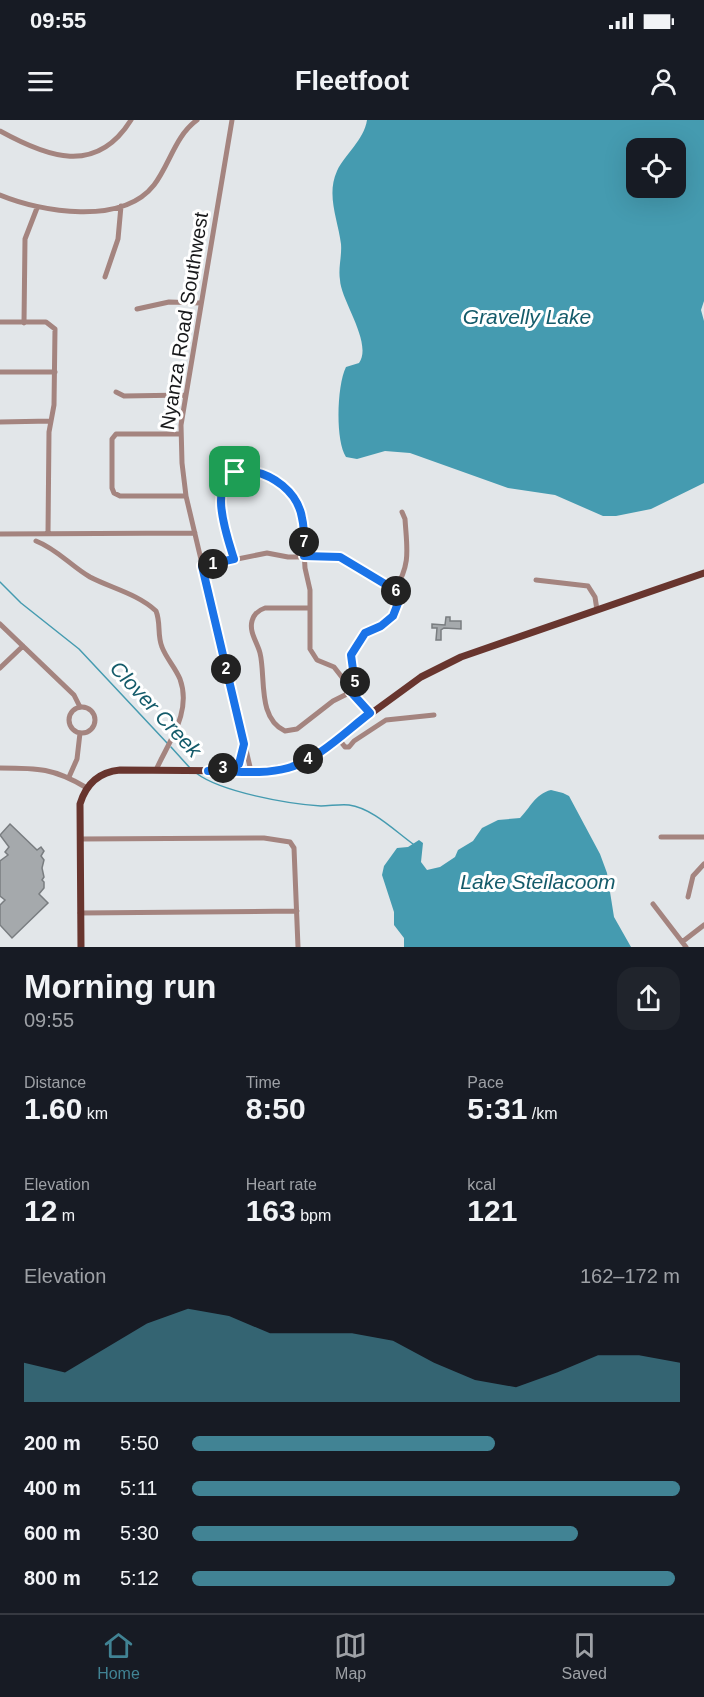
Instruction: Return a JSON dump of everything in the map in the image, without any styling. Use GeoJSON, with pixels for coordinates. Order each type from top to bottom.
{"type":"FeatureCollection","features":[{"type":"Feature","properties":{"kind":"main road"},"geometry":{"type":"LineString","coordinates":[[81,947],[80,804],[87,788],[96,778],[111,771],[251,771],[274,770],[298,764],[439,667],[461,657],[704,573]]}},
{"type":"Feature","properties":{"kind":"main road"},"geometry":{"type":"LineString","coordinates":[[208,771],[239,764],[244,744]]}},
{"type":"Feature","properties":{"kind":"street"},"geometry":{"type":"LineString","coordinates":[[0,131],[36,150],[62,156],[81,157],[107,147],[120,136],[131,120]]}},
{"type":"Feature","properties":{"kind":"street"},"geometry":{"type":"LineString","coordinates":[[0,195],[37,208],[89,211],[121,206],[148,191],[158,180],[188,123],[197,120]]}},
{"type":"Feature","properties":{"kind":"street","name":"Nyanza Road Southwest"},"geometry":{"type":"LineString","coordinates":[[231,120],[181,434],[186,496],[251,771]]}},
{"type":"Feature","properties":{"kind":"street"},"geometry":{"type":"LineString","coordinates":[[105,277],[118,238],[121,206]]}},
{"type":"Feature","properties":{"kind":"street"},"geometry":{"type":"LineString","coordinates":[[24,323],[25,239],[37,208]]}},
{"type":"Feature","properties":{"kind":"street"},"geometry":{"type":"LineString","coordinates":[[137,309],[169,302],[201,303]]}},
{"type":"Feature","properties":{"kind":"street"},"geometry":{"type":"LineString","coordinates":[[0,322],[46,322],[53,326],[55,372],[54,405],[49,432],[48,533]]}},
{"type":"Feature","properties":{"kind":"street"},"geometry":{"type":"LineString","coordinates":[[0,372],[55,372]]}},
{"type":"Feature","properties":{"kind":"street"},"geometry":{"type":"LineString","coordinates":[[116,392],[124,396],[186,395]]}},
{"type":"Feature","properties":{"kind":"street"},"geometry":{"type":"LineString","coordinates":[[0,422],[51,421]]}},
{"type":"Feature","properties":{"kind":"street"},"geometry":{"type":"LineString","coordinates":[[181,434],[118,434],[114,436],[112,489],[116,495],[186,496]]}},
{"type":"Feature","properties":{"kind":"street"},"geometry":{"type":"LineString","coordinates":[[234,559],[222,516],[224,480],[242,471],[260,472],[283,486],[302,516],[304,556],[310,587],[309,642],[312,654],[334,667],[351,692],[370,713]]}},
{"type":"Feature","properties":{"kind":"street"},"geometry":{"type":"LineString","coordinates":[[395,590],[403,577],[406,566],[405,519],[402,512]]}},
{"type":"Feature","properties":{"kind":"street"},"geometry":{"type":"LineString","coordinates":[[0,534],[195,533]]}},
{"type":"Feature","properties":{"kind":"street"},"geometry":{"type":"LineString","coordinates":[[36,541],[65,557],[87,575],[147,603],[156,611],[161,645],[174,665],[183,689],[181,715],[172,740],[156,770]]}},
{"type":"Feature","properties":{"kind":"street"},"geometry":{"type":"LineString","coordinates":[[202,566],[267,553],[288,557],[340,557],[395,590],[400,598],[394,614],[381,626],[365,633],[352,652],[350,660],[355,684],[351,692],[333,701],[291,731],[282,731],[273,722],[264,693],[261,659],[252,631],[252,620],[260,610],[265,608],[310,608]]}},
{"type":"Feature","properties":{"kind":"street"},"geometry":{"type":"LineString","coordinates":[[536,580],[588,585],[595,597],[597,610]]}},
{"type":"Feature","properties":{"kind":"street"},"geometry":{"type":"LineString","coordinates":[[0,624],[74,695],[80,707],[90,710],[95,721],[89,732],[80,733],[73,729],[69,722],[71,713],[80,707]]}},
{"type":"Feature","properties":{"kind":"street"},"geometry":{"type":"LineString","coordinates":[[0,669],[23,646]]}},
{"type":"Feature","properties":{"kind":"street"},"geometry":{"type":"LineString","coordinates":[[338,738],[345,747],[349,747],[354,741],[386,720],[434,715]]}},
{"type":"Feature","properties":{"kind":"street"},"geometry":{"type":"LineString","coordinates":[[69,777],[77,759],[80,733]]}},
{"type":"Feature","properties":{"kind":"street"},"geometry":{"type":"LineString","coordinates":[[0,768],[44,769],[69,777],[87,788]]}},
{"type":"Feature","properties":{"kind":"street"},"geometry":{"type":"LineString","coordinates":[[661,837],[704,837]]}},
{"type":"Feature","properties":{"kind":"street"},"geometry":{"type":"LineString","coordinates":[[80,839],[264,838],[292,843],[298,947]]}},
{"type":"Feature","properties":{"kind":"street"},"geometry":{"type":"LineString","coordinates":[[688,897],[693,876],[704,864]]}},
{"type":"Feature","properties":{"kind":"street"},"geometry":{"type":"LineString","coordinates":[[653,904],[684,945],[704,925]]}},
{"type":"Feature","properties":{"kind":"street"},"geometry":{"type":"LineString","coordinates":[[80,914],[297,911]]}},
{"type":"Feature","properties":{"kind":"water","name":"Gravelly Lake"},"geometry":{"type":"Polygon","coordinates":[[[367,120],[704,120],[704,301],[701,310],[704,321],[704,483],[651,509],[616,516],[603,516],[555,495],[508,488],[410,453],[385,451],[357,459],[346,457],[340,438],[339,399],[346,367],[359,363],[362,345],[340,280],[341,244],[333,189],[337,171],[362,134],[367,120]]]}},
{"type":"Feature","properties":{"kind":"water","name":"Lake Steilacoom"},"geometry":{"type":"Polygon","coordinates":[[[551,790],[569,796],[600,854],[607,873],[614,917],[631,947],[404,947],[404,938],[394,925],[394,912],[382,875],[384,866],[397,848],[408,847],[419,840],[423,843],[421,862],[427,870],[440,867],[455,857],[458,850],[473,841],[482,828],[498,820],[520,818],[537,798],[551,790]]]}},
{"type":"Feature","properties":{"kind":"building"},"geometry":{"type":"Polygon","coordinates":[[[446,617],[450,617],[450,621],[461,621],[461,629],[444,628],[441,630],[441,640],[436,640],[437,628],[432,628],[432,624],[445,625],[446,617]]]}},
{"type":"Feature","properties":{"kind":"building"},"geometry":{"type":"Polygon","coordinates":[[[10,824],[37,850],[41,847],[44,851],[41,856],[44,860],[42,880],[44,888],[39,894],[48,903],[12,938],[0,925],[0,905],[5,900],[0,896],[0,861],[8,855],[5,852],[9,847],[0,835],[10,824]]]}},
{"type":"Feature","properties":{"kind":"waterway","name":"Clover Creek"},"geometry":{"type":"LineString","coordinates":[[0,582],[21,603],[79,649],[168,744]]}},
{"type":"Feature","properties":{"kind":"waterway","name":"Clover Creek"},"geometry":{"type":"LineString","coordinates":[[171,747],[190,768]]}},
{"type":"Feature","properties":{"kind":"waterway","name":"Clover Creek"},"geometry":{"type":"LineString","coordinates":[[196,773],[221,786],[274,800],[321,806],[358,807],[383,821],[413,844]]}},
{"type":"Feature","properties":{"kind":"route"},"geometry":{"type":"LineString","coordinates":[[248,471],[267,474],[283,486],[302,516],[304,556],[335,556],[346,559],[363,572],[395,590],[399,593],[400,598],[393,616],[381,626],[365,633],[357,642],[351,655],[355,684],[351,692],[370,713],[306,760],[274,770],[208,771],[233,767],[239,764],[243,756],[244,744],[202,566],[234,559],[223,520],[222,490],[224,480],[235,472],[248,471]]}}]}
